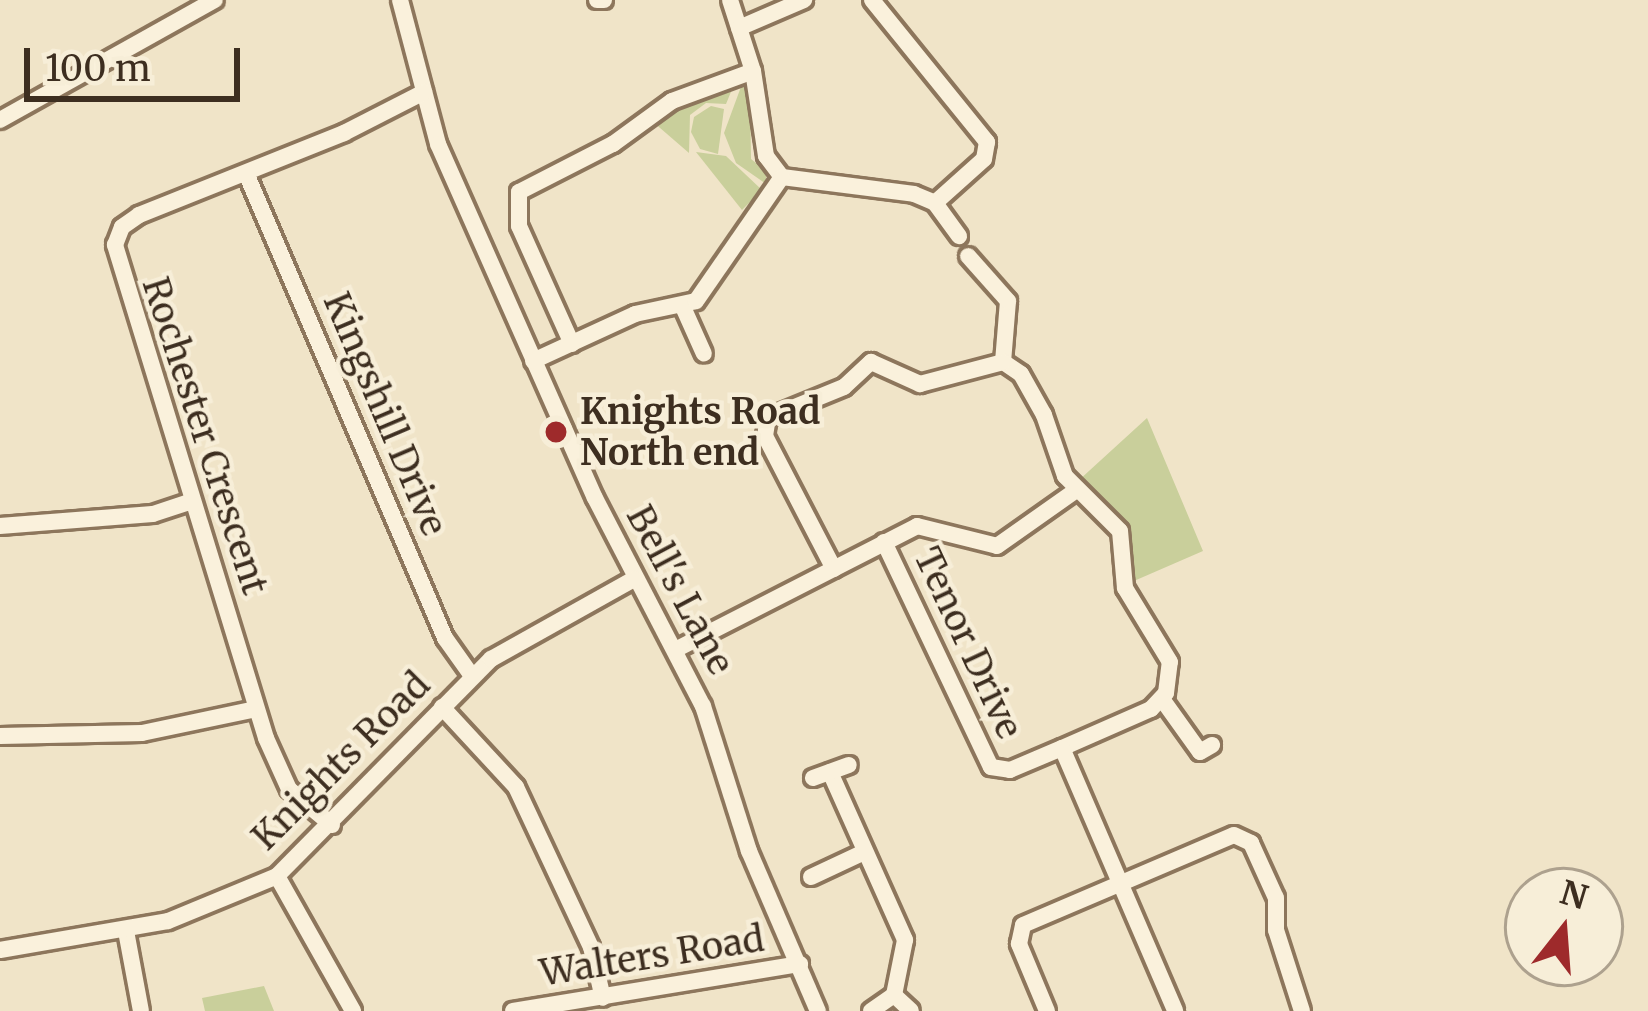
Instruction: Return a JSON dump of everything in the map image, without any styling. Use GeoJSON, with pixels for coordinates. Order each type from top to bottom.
{"type":"FeatureCollection","features":[{"type":"Feature","properties":{"kind":"street"},"geometry":{"type":"LineString","coordinates":[[167,0],[176,21]]}},
{"type":"Feature","properties":{"kind":"street"},"geometry":{"type":"LineString","coordinates":[[0,120],[214,0]]}},
{"type":"Feature","properties":{"kind":"street","name":"Bell's Lane"},"geometry":{"type":"LineString","coordinates":[[400,0],[438,144],[634,579],[675,650],[818,1011]]}},
{"type":"Feature","properties":{"kind":"street"},"geometry":{"type":"LineString","coordinates":[[730,0],[753,71],[762,142],[782,177]]}},
{"type":"Feature","properties":{"kind":"street"},"geometry":{"type":"LineString","coordinates":[[739,28],[804,0]]}},
{"type":"Feature","properties":{"kind":"street"},"geometry":{"type":"LineString","coordinates":[[872,0],[987,142],[983,159],[935,203]]}},
{"type":"Feature","properties":{"kind":"street"},"geometry":{"type":"LineString","coordinates":[[572,344],[519,226],[519,192],[613,145],[672,101],[753,71]]}},
{"type":"Feature","properties":{"kind":"street","name":"Rochester Crescent"},"geometry":{"type":"LineString","coordinates":[[332,825],[280,777],[115,244],[122,226],[140,214],[246,173],[424,92]]}},
{"type":"Feature","properties":{"kind":"street","name":"Kingshill Drive"},"geometry":{"type":"LineString","coordinates":[[246,173],[445,638],[472,676]]}},
{"type":"Feature","properties":{"kind":"street"},"geometry":{"type":"LineString","coordinates":[[782,177],[898,190],[935,203],[958,236]]}},
{"type":"Feature","properties":{"kind":"street"},"geometry":{"type":"LineString","coordinates":[[533,361],[635,314],[683,307],[715,281],[782,177]]}},
{"type":"Feature","properties":{"kind":"street"},"geometry":{"type":"LineString","coordinates":[[968,256],[1010,307],[1003,362]]}},
{"type":"Feature","properties":{"kind":"street"},"geometry":{"type":"LineString","coordinates":[[683,307],[704,354]]}},
{"type":"Feature","properties":{"kind":"street"},"geometry":{"type":"LineString","coordinates":[[834,569],[765,436],[768,418],[844,387],[871,362],[920,384],[1003,362],[1022,374],[1075,490],[1120,531],[1124,587],[1170,662],[1162,699],[1200,752],[1212,745]]}},
{"type":"Feature","properties":{"kind":"street"},"geometry":{"type":"LineString","coordinates":[[675,650],[923,526],[968,544],[1006,543],[1075,490]]}},
{"type":"Feature","properties":{"kind":"street"},"geometry":{"type":"LineString","coordinates":[[0,526],[153,514],[192,501]]}},
{"type":"Feature","properties":{"kind":"street","name":"Tenor Drive"},"geometry":{"type":"LineString","coordinates":[[884,542],[984,761],[1005,771],[1162,699]]}},
{"type":"Feature","properties":{"kind":"street","name":"Knights Road"},"geometry":{"type":"LineString","coordinates":[[0,950],[126,931],[216,905],[277,875],[332,825],[472,676],[511,645],[634,579]]}},
{"type":"Feature","properties":{"kind":"street"},"geometry":{"type":"LineString","coordinates":[[442,707],[516,787],[591,947],[603,998]]}},
{"type":"Feature","properties":{"kind":"street"},"geometry":{"type":"LineString","coordinates":[[0,736],[142,734],[256,709]]}},
{"type":"Feature","properties":{"kind":"street"},"geometry":{"type":"LineString","coordinates":[[1062,748],[1175,1011]]}},
{"type":"Feature","properties":{"kind":"street"},"geometry":{"type":"LineString","coordinates":[[849,765],[822,775],[905,940],[894,995],[871,1011]]}},
{"type":"Feature","properties":{"kind":"street"},"geometry":{"type":"LineString","coordinates":[[1047,1011],[1019,944],[1021,929],[1229,836],[1248,840],[1276,898],[1274,921],[1302,1011]]}},
{"type":"Feature","properties":{"kind":"street"},"geometry":{"type":"LineString","coordinates":[[812,877],[862,853]]}},
{"type":"Feature","properties":{"kind":"street"},"geometry":{"type":"LineString","coordinates":[[277,875],[353,1011]]}},
{"type":"Feature","properties":{"kind":"street"},"geometry":{"type":"LineString","coordinates":[[126,931],[141,1011]]}},
{"type":"Feature","properties":{"kind":"street","name":"Walters Road"},"geometry":{"type":"LineString","coordinates":[[513,1011],[800,964]]}},
{"type":"Feature","properties":{"kind":"street"},"geometry":{"type":"LineString","coordinates":[[894,995],[911,1011]]}},
{"type":"Feature","properties":{"kind":"green space"},"geometry":{"type":"Polygon","coordinates":[[[735,82],[726,104],[706,103],[690,115],[689,153],[652,121],[735,82]]]}},
{"type":"Feature","properties":{"kind":"green space"},"geometry":{"type":"Polygon","coordinates":[[[742,84],[750,95],[751,159],[766,171],[766,184],[736,163],[724,133],[742,84]]]}},
{"type":"Feature","properties":{"kind":"green space"},"geometry":{"type":"Polygon","coordinates":[[[711,106],[724,109],[718,154],[700,149],[691,132],[694,117],[711,106]]]}},
{"type":"Feature","properties":{"kind":"green space"},"geometry":{"type":"Polygon","coordinates":[[[696,152],[726,156],[762,190],[742,210],[696,152]]]}},
{"type":"Feature","properties":{"kind":"green space"},"geometry":{"type":"Polygon","coordinates":[[[1147,418],[1203,551],[1127,584],[1131,536],[1117,513],[1078,481],[1147,418]]]}},
{"type":"Feature","properties":{"kind":"green space"},"geometry":{"type":"Polygon","coordinates":[[[264,986],[274,1011],[205,1011],[202,998],[264,986]]]}},
{"type":"Feature","properties":{"kind":"place","name":"Knights Road North end"},"geometry":{"type":"Point","coordinates":[556,432]}}]}
